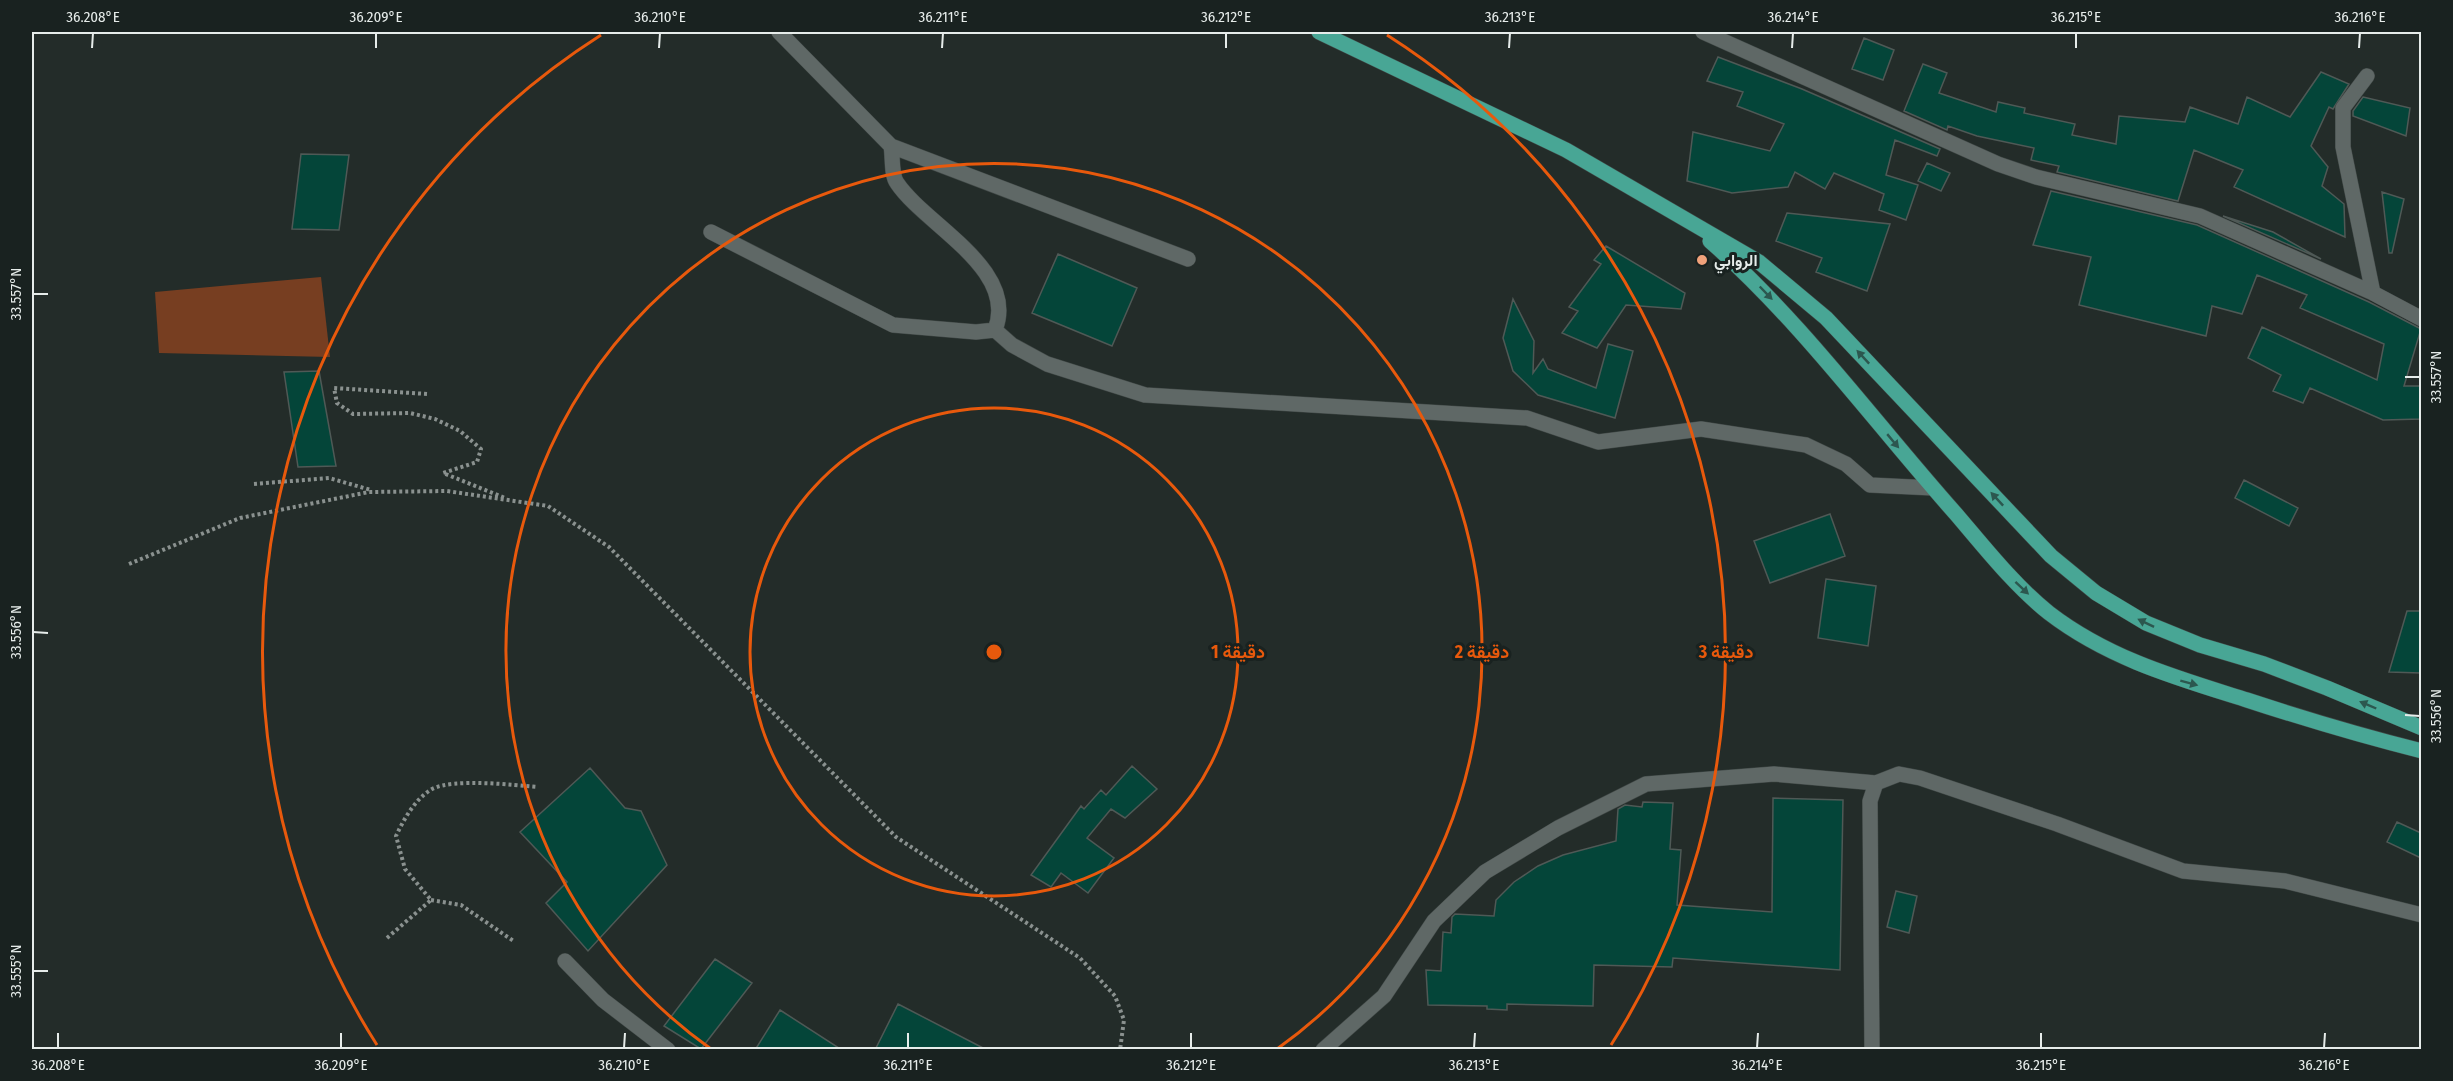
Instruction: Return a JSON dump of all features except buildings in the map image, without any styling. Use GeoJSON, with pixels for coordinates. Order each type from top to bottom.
{"type":"FeatureCollection","features":[{"type":"Feature","properties":{"kind":"main road"},"geometry":{"type":"LineString","coordinates":[[1318,32],[1566,150],[1759,262],[1826,318],[2051,556],[2096,593],[2146,623],[2173,635],[2264,664],[2421,728]]}},
{"type":"Feature","properties":{"kind":"main road"},"geometry":{"type":"LineString","coordinates":[[1692,225],[1735,263],[1794,322],[1933,488],[2031,597],[2078,633],[2110,651],[2177,680],[2359,735],[2421,751]]}},
{"type":"Feature","properties":{"kind":"street"},"geometry":{"type":"LineString","coordinates":[[778,32],[891,146],[1188,259]]}},
{"type":"Feature","properties":{"kind":"street"},"geometry":{"type":"LineString","coordinates":[[1703,32],[1998,164],[2036,177],[2200,216],[2373,293],[2421,318]]}},
{"type":"Feature","properties":{"kind":"street"},"geometry":{"type":"LineString","coordinates":[[2367,76],[2343,108],[2343,147],[2373,293]]}},
{"type":"Feature","properties":{"kind":"street"},"geometry":{"type":"LineString","coordinates":[[891,146],[896,182],[987,272],[997,300],[999,319],[995,330]]}},
{"type":"Feature","properties":{"kind":"street"},"geometry":{"type":"LineString","coordinates":[[711,232],[893,325],[976,332],[995,330],[1012,345],[1047,364],[1145,395],[1527,418],[1598,442],[1701,429],[1806,445],[1846,464],[1870,485],[1933,488]]}},
{"type":"Feature","properties":{"kind":"street"},"geometry":{"type":"LineString","coordinates":[[1323,1050],[1384,996],[1434,921],[1485,873],[1558,828],[1646,784],[1774,774],[1876,783],[1899,774],[1920,778],[2057,824],[2183,871],[2285,882],[2421,915]]}},
{"type":"Feature","properties":{"kind":"street"},"geometry":{"type":"LineString","coordinates":[[1872,1050],[1870,801],[1876,783]]}},
{"type":"Feature","properties":{"kind":"street"},"geometry":{"type":"LineString","coordinates":[[565,960],[603,1000],[668,1050]]}},
{"type":"Feature","properties":{"kind":"path"},"geometry":{"type":"LineString","coordinates":[[427,394],[334,388],[337,403],[352,414],[410,413],[435,419],[460,431],[481,449],[477,462],[442,473],[514,501]]}},
{"type":"Feature","properties":{"kind":"path"},"geometry":{"type":"LineString","coordinates":[[254,484],[329,478],[377,492]]}},
{"type":"Feature","properties":{"kind":"path"},"geometry":{"type":"LineString","coordinates":[[129,564],[240,518],[377,492],[447,491],[548,506],[609,547],[896,837],[1080,958],[1115,996],[1124,1020],[1120,1050]]}},
{"type":"Feature","properties":{"kind":"path"},"geometry":{"type":"LineString","coordinates":[[514,942],[461,905],[431,900],[405,869],[396,836],[409,811],[433,789],[462,784],[538,787]]}},
{"type":"Feature","properties":{"kind":"path"},"geometry":{"type":"LineString","coordinates":[[387,938],[431,900]]}},
{"type":"Feature","properties":{"kind":"shaded area"},"geometry":{"type":"Polygon","coordinates":[[[321,277],[330,357],[159,353],[155,292],[321,277]]]}},
{"type":"Feature","properties":{"kind":"place","name":"الروابي"},"geometry":{"type":"Point","coordinates":[1702,260]}}]}
